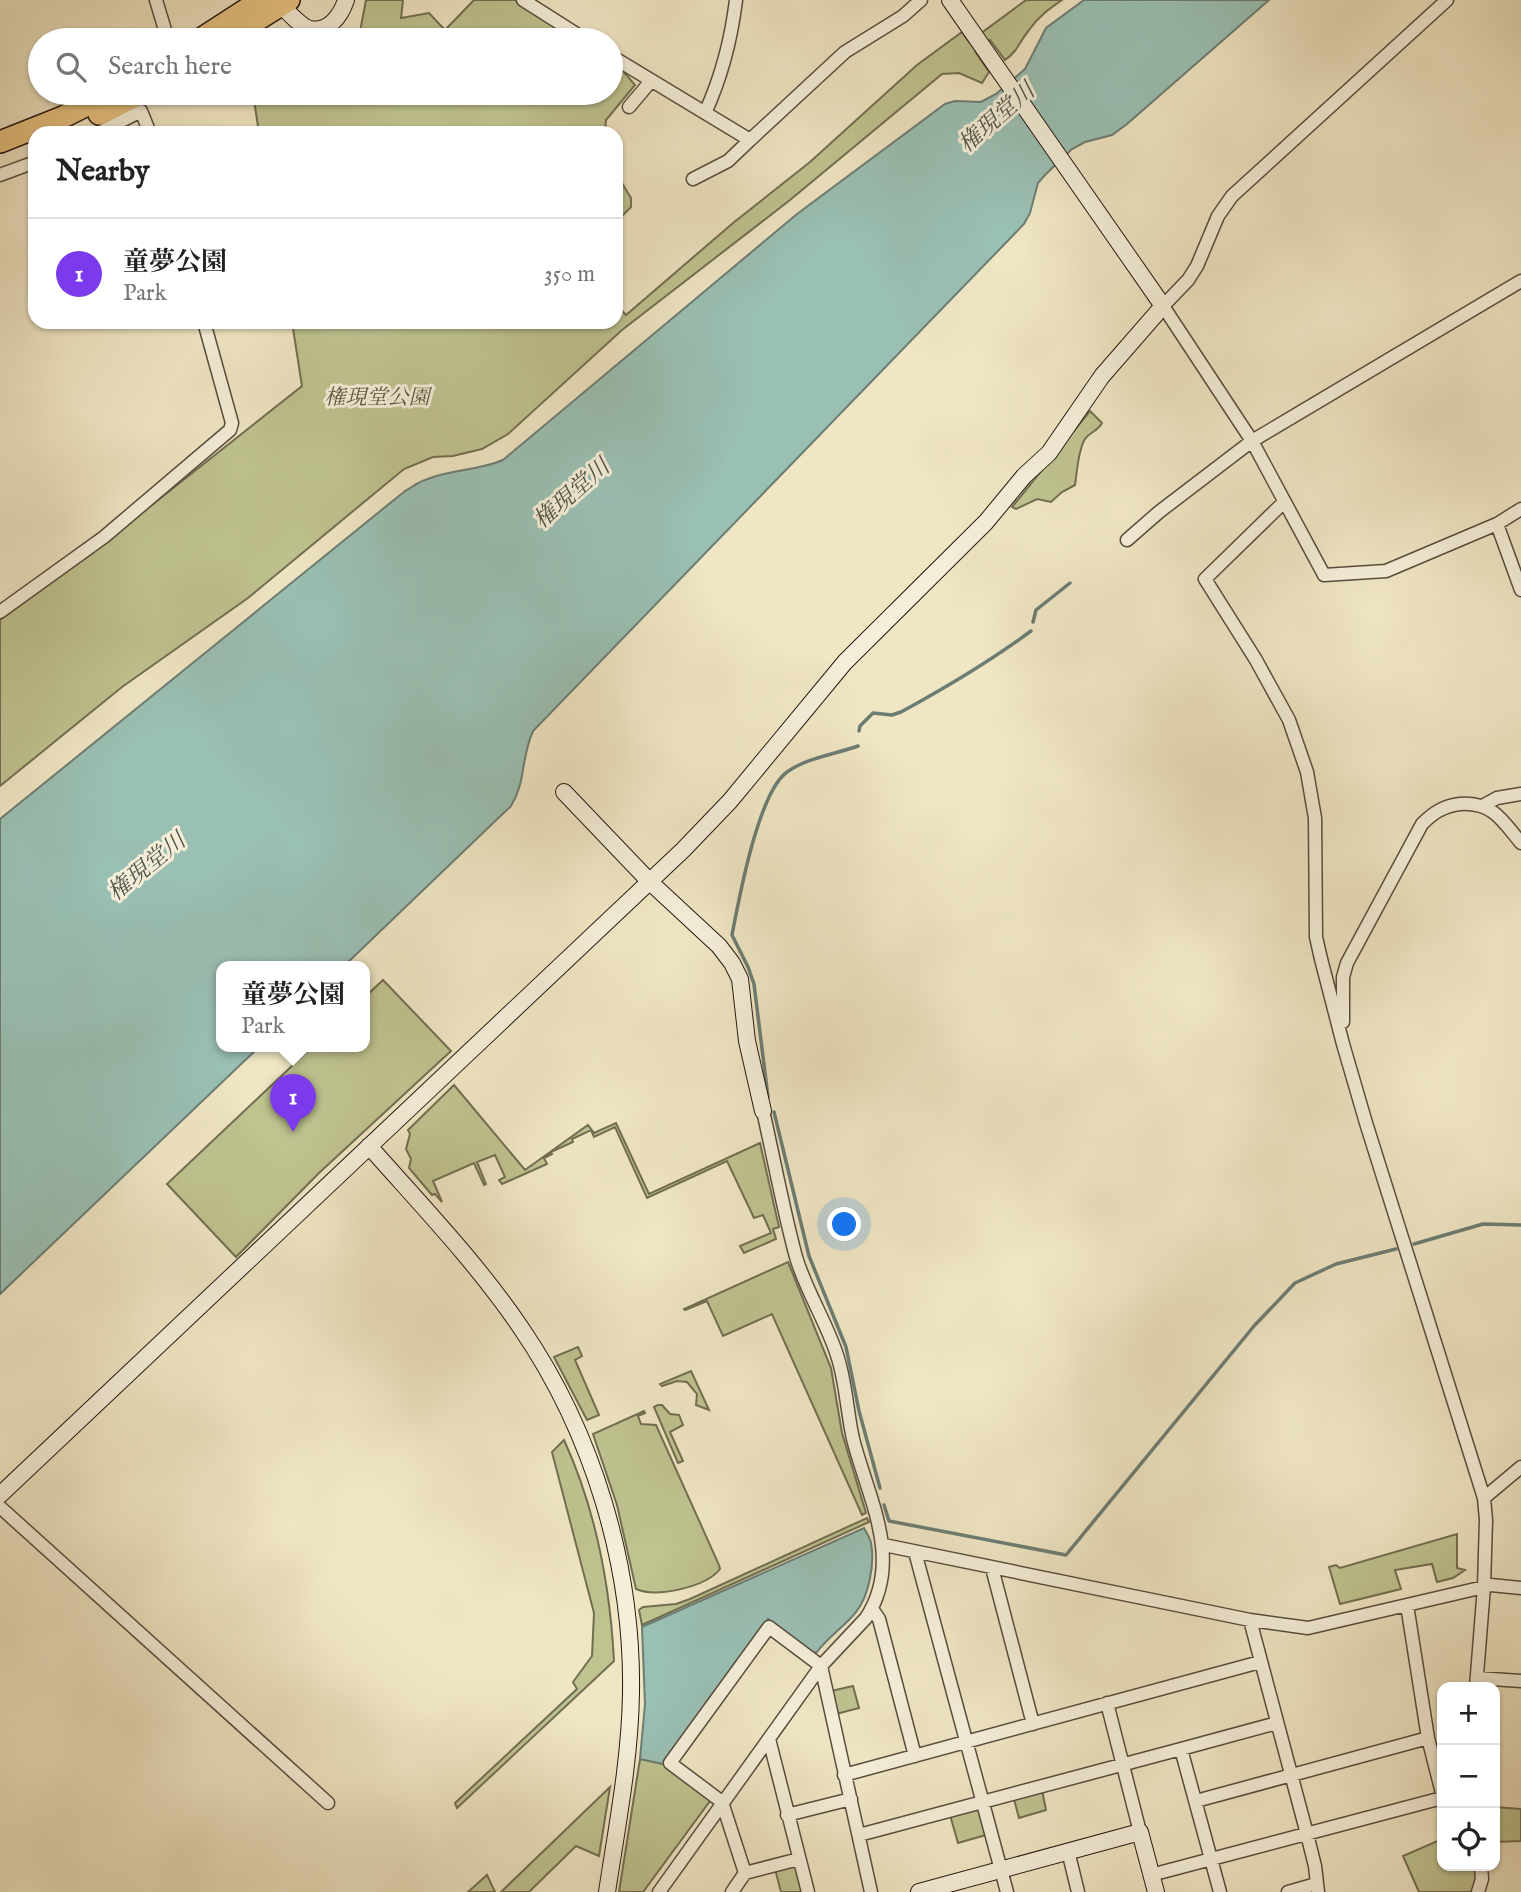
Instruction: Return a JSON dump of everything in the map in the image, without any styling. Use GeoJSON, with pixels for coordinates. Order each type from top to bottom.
{"type":"FeatureCollection","features":[{"type":"Feature","properties":{"kind":"highway"},"geometry":{"type":"LineString","coordinates":[[223,28],[277,1]]}},
{"type":"Feature","properties":{"kind":"highway"},"geometry":{"type":"LineString","coordinates":[[241,28],[277,1]]}},
{"type":"Feature","properties":{"kind":"highway"},"geometry":{"type":"LineString","coordinates":[[40,126],[87,105]]}},
{"type":"Feature","properties":{"kind":"highway"},"geometry":{"type":"LineString","coordinates":[[75,126],[117,105]]}},
{"type":"Feature","properties":{"kind":"highway"},"geometry":{"type":"LineString","coordinates":[[0,142],[28,131]]}},
{"type":"Feature","properties":{"kind":"highway"},"geometry":{"type":"LineString","coordinates":[[0,157],[28,147]]}},
{"type":"Feature","properties":{"kind":"street"},"geometry":{"type":"LineString","coordinates":[[156,0],[165,28]]}},
{"type":"Feature","properties":{"kind":"street"},"geometry":{"type":"LineString","coordinates":[[322,28],[339,17],[346,0]]}},
{"type":"Feature","properties":{"kind":"street"},"geometry":{"type":"LineString","coordinates":[[523,0],[567,28]]}},
{"type":"Feature","properties":{"kind":"street"},"geometry":{"type":"LineString","coordinates":[[705,113],[719,83],[731,41],[736,0]]}},
{"type":"Feature","properties":{"kind":"street"},"geometry":{"type":"LineString","coordinates":[[692,179],[728,161],[845,52],[903,16],[920,0]]}},
{"type":"Feature","properties":{"kind":"street"},"geometry":{"type":"LineString","coordinates":[[950,0],[1163,306],[1252,441],[1324,575],[1386,571],[1497,524],[1521,509]]}},
{"type":"Feature","properties":{"kind":"street"},"geometry":{"type":"LineString","coordinates":[[0,1495],[650,882],[730,801],[845,662],[986,522],[1024,477],[1049,453],[1102,376],[1188,280],[1197,267],[1219,216],[1232,196],[1447,0]]}},
{"type":"Feature","properties":{"kind":"street"},"geometry":{"type":"LineString","coordinates":[[277,1],[309,28]]}},
{"type":"Feature","properties":{"kind":"street"},"geometry":{"type":"LineString","coordinates":[[623,64],[750,140]]}},
{"type":"Feature","properties":{"kind":"street"},"geometry":{"type":"LineString","coordinates":[[629,107],[651,81]]}},
{"type":"Feature","properties":{"kind":"street"},"geometry":{"type":"LineString","coordinates":[[112,126],[141,111],[147,126]]}},
{"type":"Feature","properties":{"kind":"street"},"geometry":{"type":"LineString","coordinates":[[0,175],[28,165]]}},
{"type":"Feature","properties":{"kind":"street"},"geometry":{"type":"LineString","coordinates":[[1127,540],[1252,441],[1521,281]]}},
{"type":"Feature","properties":{"kind":"street"},"geometry":{"type":"LineString","coordinates":[[0,612],[104,537],[230,430],[230,411],[206,329]]}},
{"type":"Feature","properties":{"kind":"street"},"geometry":{"type":"LineString","coordinates":[[1284,502],[1205,579],[1256,660],[1289,720],[1307,772],[1315,818],[1316,937],[1343,1044],[1484,1499],[1484,1587],[1477,1682],[1521,1681]]}},
{"type":"Feature","properties":{"kind":"street"},"geometry":{"type":"LineString","coordinates":[[1497,524],[1521,590]]}},
{"type":"Feature","properties":{"kind":"street"},"geometry":{"type":"LineString","coordinates":[[564,792],[650,882],[719,946],[736,970],[741,988],[747,1041],[796,1258],[837,1355],[853,1440],[884,1545],[881,1580],[872,1609],[821,1666],[659,1892]]}},
{"type":"Feature","properties":{"kind":"street"},"geometry":{"type":"LineString","coordinates":[[1484,805],[1497,798],[1521,794]]}},
{"type":"Feature","properties":{"kind":"street"},"geometry":{"type":"LineString","coordinates":[[1343,1044],[1344,970],[1422,824],[1433,813],[1450,805],[1484,805],[1496,814],[1521,843]]}},
{"type":"Feature","properties":{"kind":"street"},"geometry":{"type":"LineString","coordinates":[[369,1146],[477,1270],[520,1327],[558,1392],[593,1471],[611,1528],[619,1565],[631,1680],[626,1768],[607,1892]]}},
{"type":"Feature","properties":{"kind":"street"},"geometry":{"type":"LineString","coordinates":[[1484,1499],[1521,1467]]}},
{"type":"Feature","properties":{"kind":"street"},"geometry":{"type":"LineString","coordinates":[[0,1507],[328,1803]]}},
{"type":"Feature","properties":{"kind":"street"},"geometry":{"type":"LineString","coordinates":[[884,1545],[1250,1620],[1308,1628],[1491,1585],[1521,1588]]}},
{"type":"Feature","properties":{"kind":"street"},"geometry":{"type":"LineString","coordinates":[[915,1552],[1007,1892]]}},
{"type":"Feature","properties":{"kind":"street"},"geometry":{"type":"LineString","coordinates":[[992,1568],[1033,1724]]}},
{"type":"Feature","properties":{"kind":"street"},"geometry":{"type":"LineString","coordinates":[[1407,1605],[1428,1738],[1437,1773]]}},
{"type":"Feature","properties":{"kind":"street"},"geometry":{"type":"LineString","coordinates":[[872,1609],[878,1619],[915,1756]]}},
{"type":"Feature","properties":{"kind":"street"},"geometry":{"type":"LineString","coordinates":[[1250,1620],[1315,1866],[1317,1888],[1288,1892]]}},
{"type":"Feature","properties":{"kind":"street"},"geometry":{"type":"LineString","coordinates":[[745,1873],[722,1802],[670,1763],[769,1627],[821,1666],[871,1892]]}},
{"type":"Feature","properties":{"kind":"street"},"geometry":{"type":"LineString","coordinates":[[844,1775],[1260,1662]]}},
{"type":"Feature","properties":{"kind":"street"},"geometry":{"type":"LineString","coordinates":[[1107,1703],[1156,1892]]}},
{"type":"Feature","properties":{"kind":"street"},"geometry":{"type":"LineString","coordinates":[[859,1835],[1277,1723]]}},
{"type":"Feature","properties":{"kind":"street"},"geometry":{"type":"LineString","coordinates":[[1196,1801],[1428,1738]]}},
{"type":"Feature","properties":{"kind":"street"},"geometry":{"type":"LineString","coordinates":[[769,1739],[808,1892]]}},
{"type":"Feature","properties":{"kind":"street"},"geometry":{"type":"LineString","coordinates":[[1181,1749],[1220,1892]]}},
{"type":"Feature","properties":{"kind":"street"},"geometry":{"type":"LineString","coordinates":[[787,1815],[851,1799]]}},
{"type":"Feature","properties":{"kind":"street"},"geometry":{"type":"LineString","coordinates":[[1151,1875],[1437,1799]]}},
{"type":"Feature","properties":{"kind":"street"},"geometry":{"type":"LineString","coordinates":[[919,1892],[1140,1832]]}},
{"type":"Feature","properties":{"kind":"street"},"geometry":{"type":"LineString","coordinates":[[1068,1851],[1078,1892]]}},
{"type":"Feature","properties":{"kind":"street"},"geometry":{"type":"LineString","coordinates":[[732,1892],[745,1873],[799,1859]]}},
{"type":"Feature","properties":{"kind":"street"},"geometry":{"type":"LineString","coordinates":[[1478,1892],[1481,1871]]}},
{"type":"Feature","properties":{"kind":"green space"},"geometry":{"type":"Polygon","coordinates":[[[366,0],[403,0],[401,18],[429,13],[443,28],[361,28],[366,0]]]}},
{"type":"Feature","properties":{"kind":"green space"},"geometry":{"type":"Polygon","coordinates":[[[474,0],[516,0],[560,28],[447,28],[474,0]]]}},
{"type":"Feature","properties":{"kind":"green space","name":"権現堂公園"},"geometry":{"type":"Polygon","coordinates":[[[1026,0],[1062,0],[1036,21],[1005,60],[990,40],[975,51],[989,72],[982,83],[959,73],[942,74],[790,200],[622,330],[508,434],[482,449],[453,456],[433,457],[404,469],[248,598],[122,687],[0,786],[0,620],[105,542],[302,386],[293,329],[623,329],[623,312],[626,315],[733,223],[810,162],[917,65],[962,32],[969,42],[1026,0]]]}},
{"type":"Feature","properties":{"kind":"green space"},"geometry":{"type":"Polygon","coordinates":[[[623,71],[635,85],[623,99],[623,71]]]}},
{"type":"Feature","properties":{"kind":"green space"},"geometry":{"type":"Polygon","coordinates":[[[255,105],[618,105],[606,120],[606,126],[258,126],[255,105]]]}},
{"type":"Feature","properties":{"kind":"green space"},"geometry":{"type":"Polygon","coordinates":[[[623,185],[631,198],[631,207],[623,215],[623,185]]]}},
{"type":"Feature","properties":{"kind":"green space"},"geometry":{"type":"Polygon","coordinates":[[[1090,411],[1102,423],[1083,444],[1075,485],[1051,502],[1037,499],[1016,509],[1012,507],[1090,411]]]}},
{"type":"Feature","properties":{"kind":"green space"},"geometry":{"type":"Polygon","coordinates":[[[383,980],[451,1051],[319,1173],[236,1257],[167,1184],[307,1052],[370,1052],[370,992],[383,980]]]}},
{"type":"Feature","properties":{"kind":"green space"},"geometry":{"type":"Polygon","coordinates":[[[454,1085],[525,1170],[588,1125],[594,1133],[616,1123],[649,1194],[760,1143],[779,1227],[773,1229],[776,1239],[744,1253],[740,1246],[771,1233],[763,1215],[754,1218],[727,1161],[647,1198],[615,1127],[594,1137],[591,1130],[572,1139],[573,1142],[544,1158],[547,1164],[502,1184],[499,1180],[505,1177],[495,1155],[477,1162],[486,1184],[484,1185],[474,1163],[433,1181],[442,1202],[435,1194],[432,1195],[409,1168],[411,1159],[406,1149],[410,1134],[408,1130],[454,1085]]]}},
{"type":"Feature","properties":{"kind":"green space"},"geometry":{"type":"Polygon","coordinates":[[[788,1262],[831,1368],[842,1433],[866,1513],[862,1515],[772,1314],[723,1336],[707,1301],[684,1309],[788,1262]]]}},
{"type":"Feature","properties":{"kind":"green space"},"geometry":{"type":"Polygon","coordinates":[[[578,1347],[582,1356],[575,1360],[599,1415],[587,1420],[554,1357],[578,1347]]]}},
{"type":"Feature","properties":{"kind":"green space"},"geometry":{"type":"Polygon","coordinates":[[[691,1371],[709,1410],[696,1405],[697,1394],[687,1382],[677,1381],[662,1386],[660,1384],[691,1371]]]}},
{"type":"Feature","properties":{"kind":"green space"},"geometry":{"type":"Polygon","coordinates":[[[662,1405],[670,1414],[679,1415],[683,1425],[670,1432],[683,1461],[678,1463],[654,1407],[662,1405]]]}},
{"type":"Feature","properties":{"kind":"green space"},"geometry":{"type":"Polygon","coordinates":[[[644,1411],[645,1413],[638,1416],[641,1424],[656,1425],[720,1569],[704,1581],[681,1589],[656,1592],[636,1589],[617,1505],[593,1434],[644,1411]]]}},
{"type":"Feature","properties":{"kind":"green space"},"geometry":{"type":"Polygon","coordinates":[[[564,1440],[585,1493],[600,1548],[614,1661],[457,1808],[455,1803],[577,1689],[573,1682],[592,1656],[594,1613],[552,1452],[564,1440]]]}},
{"type":"Feature","properties":{"kind":"green space"},"geometry":{"type":"Polygon","coordinates":[[[867,1518],[869,1522],[642,1625],[639,1610],[643,1607],[676,1604],[690,1599],[867,1518]]]}},
{"type":"Feature","properties":{"kind":"green space"},"geometry":{"type":"Polygon","coordinates":[[[1457,1534],[1457,1568],[1465,1570],[1453,1578],[1437,1582],[1432,1564],[1395,1570],[1401,1589],[1340,1604],[1329,1567],[1336,1565],[1340,1568],[1457,1534]]]}},
{"type":"Feature","properties":{"kind":"green space"},"geometry":{"type":"Polygon","coordinates":[[[853,1686],[859,1708],[836,1714],[831,1691],[853,1686]]]}},
{"type":"Feature","properties":{"kind":"green space"},"geometry":{"type":"Polygon","coordinates":[[[640,1759],[663,1764],[709,1797],[710,1801],[643,1892],[619,1892],[640,1759]]]}},
{"type":"Feature","properties":{"kind":"green space"},"geometry":{"type":"Polygon","coordinates":[[[610,1787],[599,1856],[576,1846],[529,1892],[501,1892],[610,1787]]]}},
{"type":"Feature","properties":{"kind":"green space"},"geometry":{"type":"Polygon","coordinates":[[[1042,1790],[1046,1810],[1019,1818],[1014,1799],[1042,1790]]]}},
{"type":"Feature","properties":{"kind":"green space"},"geometry":{"type":"Polygon","coordinates":[[[1500,1807],[1521,1809],[1521,1841],[1500,1842],[1500,1807]]]}},
{"type":"Feature","properties":{"kind":"green space"},"geometry":{"type":"Polygon","coordinates":[[[975,1808],[980,1811],[986,1835],[958,1843],[950,1815],[975,1808]]]}},
{"type":"Feature","properties":{"kind":"green space"},"geometry":{"type":"Polygon","coordinates":[[[1437,1841],[1437,1871],[1477,1871],[1475,1892],[1419,1892],[1403,1856],[1437,1841]]]}},
{"type":"Feature","properties":{"kind":"green space"},"geometry":{"type":"Polygon","coordinates":[[[798,1866],[805,1892],[781,1892],[775,1869],[798,1866]]]}},
{"type":"Feature","properties":{"kind":"green space"},"geometry":{"type":"Polygon","coordinates":[[[487,1875],[495,1892],[468,1892],[487,1875]]]}},
{"type":"Feature","properties":{"kind":"water","name":"権現堂川"},"geometry":{"type":"Polygon","coordinates":[[[1084,0],[1269,0],[1127,124],[1112,135],[1085,142],[1072,149],[1045,175],[1038,183],[1030,213],[1024,224],[533,731],[519,788],[511,806],[349,961],[216,961],[216,1052],[254,1052],[0,1294],[0,819],[405,491],[435,476],[503,460],[797,214],[945,104],[955,101],[981,102],[996,94],[1025,69],[1046,28],[1084,0]]]}},
{"type":"Feature","properties":{"kind":"water"},"geometry":{"type":"Polygon","coordinates":[[[864,1528],[871,1543],[871,1569],[868,1588],[861,1605],[851,1617],[817,1652],[812,1653],[768,1619],[663,1764],[640,1759],[645,1704],[642,1627],[864,1528]]]}},
{"type":"Feature","properties":{"kind":"waterway"},"geometry":{"type":"LineString","coordinates":[[1033,622],[1036,610],[1070,583]]}},
{"type":"Feature","properties":{"kind":"waterway"},"geometry":{"type":"LineString","coordinates":[[859,731],[860,726],[873,713],[892,715],[901,712],[967,674],[1031,631]]}},
{"type":"Feature","properties":{"kind":"waterway"},"geometry":{"type":"LineString","coordinates":[[768,1097],[754,984],[732,935],[751,848],[767,801],[787,772],[812,760],[858,746]]}},
{"type":"Feature","properties":{"kind":"waterway"},"geometry":{"type":"LineString","coordinates":[[774,1112],[809,1256],[846,1347],[859,1411],[880,1488]]}},
{"type":"Feature","properties":{"kind":"waterway"},"geometry":{"type":"LineString","coordinates":[[1414,1244],[1483,1224],[1521,1225]]}},
{"type":"Feature","properties":{"kind":"waterway"},"geometry":{"type":"LineString","coordinates":[[884,1505],[889,1521],[1066,1555],[1254,1326],[1295,1283],[1336,1264],[1396,1249]]}},
{"type":"Feature","properties":{"kind":"place","name":"童夢公園"},"geometry":{"type":"Point","coordinates":[293,1132]}}]}
